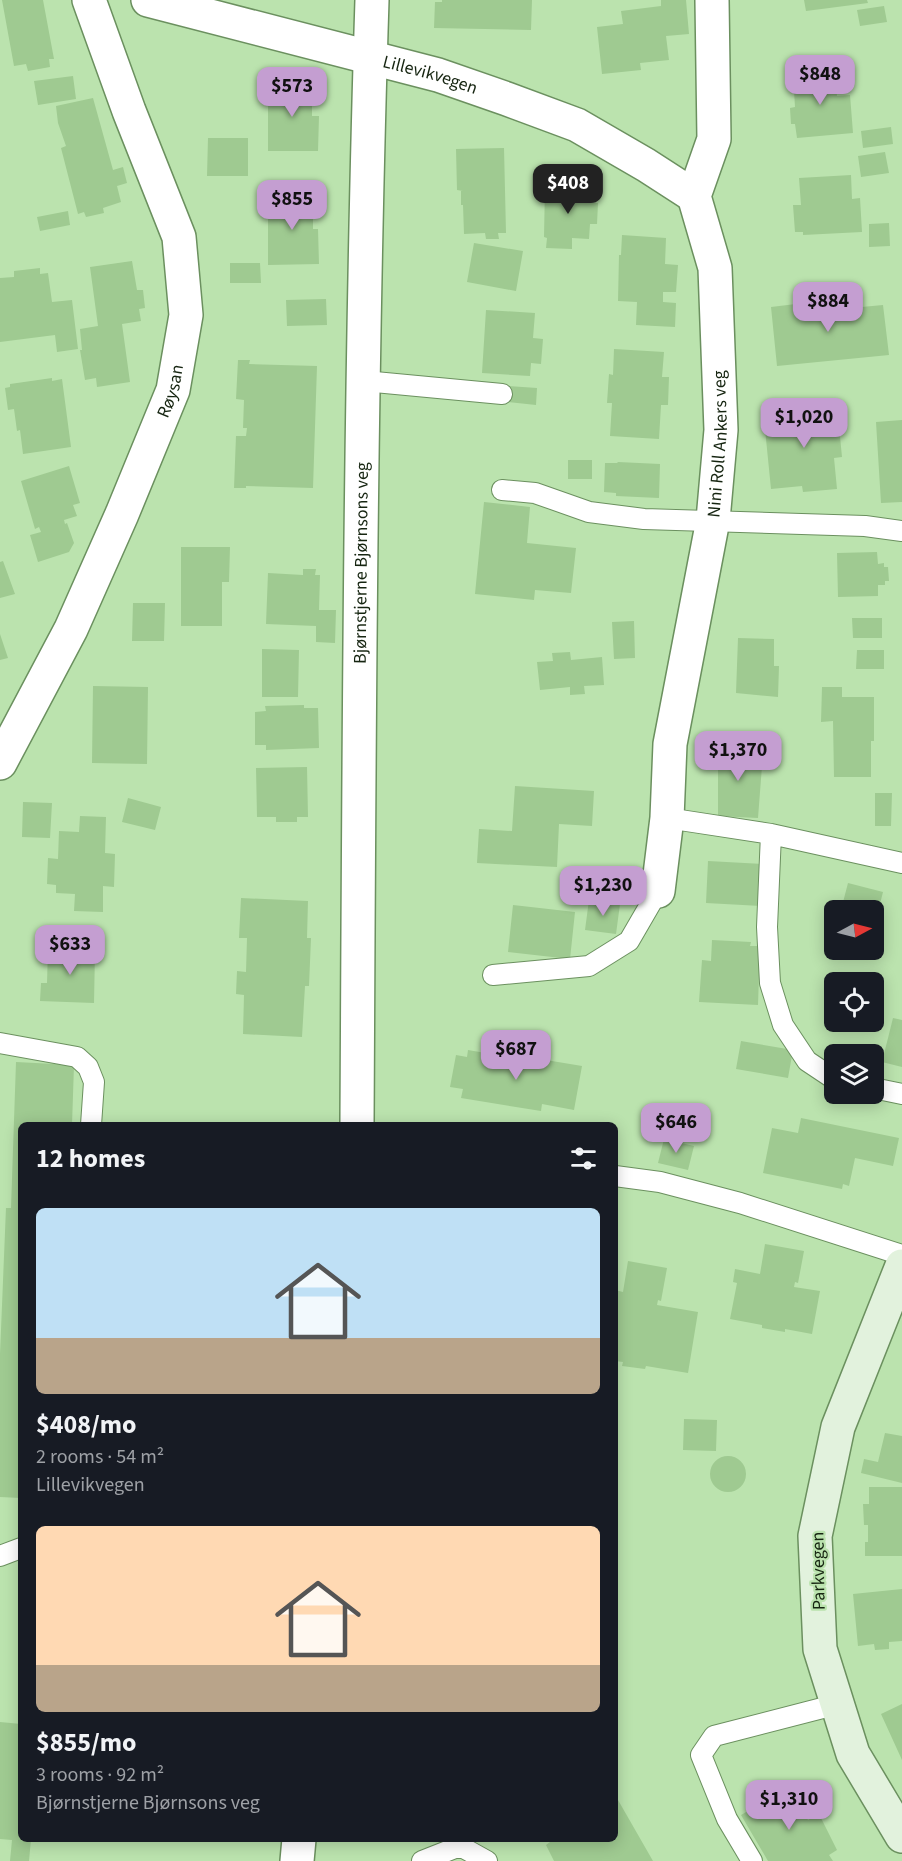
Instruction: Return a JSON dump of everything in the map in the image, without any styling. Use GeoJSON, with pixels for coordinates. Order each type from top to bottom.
{"type":"FeatureCollection","features":[{"type":"Feature","properties":{"kind":"main road","name":"Parkvegen"},"geometry":{"type":"LineString","coordinates":[[902,1266],[838,1427],[815,1536],[820,1649],[853,1754],[902,1836]]}},
{"type":"Feature","properties":{"kind":"street","name":"Røysan"},"geometry":{"type":"LineString","coordinates":[[0,763],[71,629],[173,390],[186,315],[179,237],[129,111],[89,0]]}},
{"type":"Feature","properties":{"kind":"street","name":"Lillevikvegen"},"geometry":{"type":"LineString","coordinates":[[148,0],[438,75],[577,125],[694,196]]}},
{"type":"Feature","properties":{"kind":"street","name":"Bjørnstjerne Bjørnsons veg"},"geometry":{"type":"LineString","coordinates":[[357,1122],[364,381],[372,0]]}},
{"type":"Feature","properties":{"kind":"street"},"geometry":{"type":"LineString","coordinates":[[694,196],[714,140],[712,0]]}},
{"type":"Feature","properties":{"kind":"street","name":"Nini Roll Ankers veg"},"geometry":{"type":"LineString","coordinates":[[658,891],[667,818],[670,744],[713,520],[721,430],[715,268],[694,196]]}},
{"type":"Feature","properties":{"kind":"street"},"geometry":{"type":"LineString","coordinates":[[297,1861],[299,1842]]}},
{"type":"Feature","properties":{"kind":"lane"},"geometry":{"type":"LineString","coordinates":[[364,381],[502,394]]}},
{"type":"Feature","properties":{"kind":"lane"},"geometry":{"type":"LineString","coordinates":[[502,490],[535,493],[589,512],[644,519],[866,525],[902,531]]}},
{"type":"Feature","properties":{"kind":"lane"},"geometry":{"type":"LineString","coordinates":[[667,818],[771,834],[902,863]]}},
{"type":"Feature","properties":{"kind":"lane"},"geometry":{"type":"LineString","coordinates":[[771,834],[767,927],[770,983],[783,1025],[807,1061],[824,1072]]}},
{"type":"Feature","properties":{"kind":"lane"},"geometry":{"type":"LineString","coordinates":[[493,975],[590,966],[629,941],[658,891]]}},
{"type":"Feature","properties":{"kind":"lane"},"geometry":{"type":"LineString","coordinates":[[0,1043],[77,1057],[88,1067],[94,1082],[91,1122]]}},
{"type":"Feature","properties":{"kind":"lane"},"geometry":{"type":"LineString","coordinates":[[884,1090],[902,1094]]}},
{"type":"Feature","properties":{"kind":"lane"},"geometry":{"type":"LineString","coordinates":[[618,1176],[660,1182],[740,1203],[902,1255]]}},
{"type":"Feature","properties":{"kind":"lane"},"geometry":{"type":"LineString","coordinates":[[0,1556],[18,1549]]}},
{"type":"Feature","properties":{"kind":"lane"},"geometry":{"type":"LineString","coordinates":[[753,1861],[727,1819],[701,1755],[714,1736],[838,1704]]}},
{"type":"Feature","properties":{"kind":"lane"},"geometry":{"type":"LineString","coordinates":[[422,1861],[460,1846],[487,1861]]}},
{"type":"Feature","properties":{"kind":"building"},"geometry":{"type":"Polygon","coordinates":[[[2,0],[43,0],[54,59],[49,59],[50,67],[28,71],[26,64],[14,66],[2,0]]]}},
{"type":"Feature","properties":{"kind":"building"},"geometry":{"type":"Polygon","coordinates":[[[442,0],[532,0],[531,30],[434,28],[435,2],[442,2],[442,0]]]}},
{"type":"Feature","properties":{"kind":"building"},"geometry":{"type":"Polygon","coordinates":[[[661,0],[686,0],[689,34],[666,36],[669,60],[640,63],[641,70],[602,74],[597,27],[623,24],[621,11],[661,6],[661,0]]]}},
{"type":"Feature","properties":{"kind":"building"},"geometry":{"type":"Polygon","coordinates":[[[804,0],[867,0],[868,3],[806,11],[804,0]]]}},
{"type":"Feature","properties":{"kind":"building"},"geometry":{"type":"Polygon","coordinates":[[[884,6],[887,22],[860,26],[857,10],[884,6]]]}},
{"type":"Feature","properties":{"kind":"building"},"geometry":{"type":"Polygon","coordinates":[[[835,70],[837,96],[850,95],[853,133],[797,138],[795,124],[791,124],[790,108],[795,107],[793,74],[835,70]]]}},
{"type":"Feature","properties":{"kind":"building"},"geometry":{"type":"Polygon","coordinates":[[[73,76],[76,99],[38,105],[34,81],[73,76]]]}},
{"type":"Feature","properties":{"kind":"building"},"geometry":{"type":"Polygon","coordinates":[[[268,83],[312,83],[312,116],[319,116],[318,151],[268,151],[268,83]]]}},
{"type":"Feature","properties":{"kind":"building"},"geometry":{"type":"Polygon","coordinates":[[[93,98],[113,170],[123,167],[127,183],[117,186],[121,202],[103,208],[104,213],[86,217],[84,212],[78,214],[61,148],[66,146],[58,123],[56,106],[93,98]]]}},
{"type":"Feature","properties":{"kind":"building"},"geometry":{"type":"Polygon","coordinates":[[[891,127],[893,144],[863,148],[861,131],[891,127]]]}},
{"type":"Feature","properties":{"kind":"building"},"geometry":{"type":"Polygon","coordinates":[[[208,138],[248,138],[248,176],[207,176],[208,138]]]}},
{"type":"Feature","properties":{"kind":"building"},"geometry":{"type":"Polygon","coordinates":[[[504,148],[506,233],[498,233],[499,239],[486,239],[485,233],[464,234],[463,205],[461,205],[461,191],[463,191],[457,190],[456,149],[504,148]]]}},
{"type":"Feature","properties":{"kind":"building"},"geometry":{"type":"Polygon","coordinates":[[[885,152],[889,173],[861,177],[858,156],[885,152]]]}},
{"type":"Feature","properties":{"kind":"building"},"geometry":{"type":"Polygon","coordinates":[[[851,175],[852,199],[860,198],[862,232],[803,235],[803,232],[795,232],[793,205],[801,205],[799,178],[851,175]]]}},
{"type":"Feature","properties":{"kind":"building"},"geometry":{"type":"Polygon","coordinates":[[[545,186],[591,187],[590,203],[598,203],[597,224],[590,224],[589,239],[572,238],[572,249],[546,248],[547,238],[544,237],[545,186]]]}},
{"type":"Feature","properties":{"kind":"building"},"geometry":{"type":"Polygon","coordinates":[[[268,196],[313,196],[313,229],[318,229],[319,264],[268,265],[268,196]]]}},
{"type":"Feature","properties":{"kind":"building"},"geometry":{"type":"Polygon","coordinates":[[[68,211],[70,225],[40,231],[37,217],[68,211]]]}},
{"type":"Feature","properties":{"kind":"building"},"geometry":{"type":"Polygon","coordinates":[[[889,223],[890,246],[869,247],[869,224],[889,223]]]}},
{"type":"Feature","properties":{"kind":"building"},"geometry":{"type":"Polygon","coordinates":[[[622,235],[666,238],[665,264],[678,265],[676,292],[663,292],[663,302],[676,303],[675,327],[636,325],[637,302],[618,301],[622,235]]]}},
{"type":"Feature","properties":{"kind":"building"},"geometry":{"type":"Polygon","coordinates":[[[474,243],[523,251],[516,291],[467,282],[474,243]]]}},
{"type":"Feature","properties":{"kind":"building"},"geometry":{"type":"Polygon","coordinates":[[[132,261],[137,290],[143,290],[145,308],[139,309],[141,321],[122,324],[130,382],[97,387],[96,378],[85,380],[80,350],[82,350],[80,329],[98,326],[90,267],[132,261]]]}},
{"type":"Feature","properties":{"kind":"building"},"geometry":{"type":"Polygon","coordinates":[[[230,263],[260,263],[261,283],[230,283],[230,263]]]}},
{"type":"Feature","properties":{"kind":"building"},"geometry":{"type":"Polygon","coordinates":[[[40,268],[40,274],[48,273],[52,302],[72,300],[78,349],[57,352],[55,335],[0,342],[0,278],[14,277],[14,271],[40,268]]]}},
{"type":"Feature","properties":{"kind":"building"},"geometry":{"type":"Polygon","coordinates":[[[326,299],[327,325],[287,326],[286,300],[326,299]]]}},
{"type":"Feature","properties":{"kind":"building"},"geometry":{"type":"Polygon","coordinates":[[[829,300],[830,310],[883,305],[889,355],[777,366],[771,307],[829,300]]]}},
{"type":"Feature","properties":{"kind":"building"},"geometry":{"type":"Polygon","coordinates":[[[486,310],[535,313],[533,338],[543,339],[541,364],[531,363],[530,376],[482,373],[486,310]]]}},
{"type":"Feature","properties":{"kind":"building"},"geometry":{"type":"Polygon","coordinates":[[[614,349],[664,352],[662,377],[669,377],[668,405],[661,405],[659,439],[610,436],[612,403],[607,403],[609,374],[613,375],[614,349]]]}},
{"type":"Feature","properties":{"kind":"building"},"geometry":{"type":"Polygon","coordinates":[[[238,360],[250,360],[249,364],[317,366],[313,488],[246,486],[246,488],[234,488],[236,436],[246,436],[247,428],[243,428],[244,400],[236,399],[238,360]]]}},
{"type":"Feature","properties":{"kind":"building"},"geometry":{"type":"Polygon","coordinates":[[[52,378],[52,381],[62,379],[71,447],[23,454],[20,430],[17,431],[14,409],[8,410],[5,388],[10,387],[10,384],[52,378]]]}},
{"type":"Feature","properties":{"kind":"building"},"geometry":{"type":"Polygon","coordinates":[[[508,386],[537,388],[536,405],[507,402],[508,386]]]}},
{"type":"Feature","properties":{"kind":"building"},"geometry":{"type":"Polygon","coordinates":[[[837,406],[842,457],[834,458],[837,489],[803,492],[802,486],[771,489],[764,419],[797,416],[796,410],[837,406]]]}},
{"type":"Feature","properties":{"kind":"building"},"geometry":{"type":"Polygon","coordinates":[[[902,420],[902,502],[881,503],[876,422],[902,420]]]}},
{"type":"Feature","properties":{"kind":"building"},"geometry":{"type":"Polygon","coordinates":[[[568,460],[592,460],[592,479],[568,479],[568,460]]]}},
{"type":"Feature","properties":{"kind":"building"},"geometry":{"type":"Polygon","coordinates":[[[605,463],[660,464],[659,498],[616,496],[616,493],[604,492],[605,463]]]}},
{"type":"Feature","properties":{"kind":"building"},"geometry":{"type":"Polygon","coordinates":[[[69,466],[80,503],[73,505],[77,516],[64,520],[74,543],[69,552],[38,562],[30,535],[41,532],[39,527],[35,529],[21,481],[69,466]]]}},
{"type":"Feature","properties":{"kind":"building"},"geometry":{"type":"Polygon","coordinates":[[[484,502],[530,507],[527,543],[576,548],[571,593],[535,590],[534,600],[475,594],[484,502]]]}},
{"type":"Feature","properties":{"kind":"building"},"geometry":{"type":"Polygon","coordinates":[[[181,547],[230,547],[229,582],[222,582],[222,626],[181,626],[181,547]]]}},
{"type":"Feature","properties":{"kind":"building"},"geometry":{"type":"Polygon","coordinates":[[[877,552],[878,564],[884,563],[884,567],[888,567],[889,581],[885,581],[885,585],[878,585],[878,596],[838,597],[837,553],[877,552]]]}},
{"type":"Feature","properties":{"kind":"building"},"geometry":{"type":"Polygon","coordinates":[[[3,561],[15,594],[0,598],[0,562],[3,561]]]}},
{"type":"Feature","properties":{"kind":"building"},"geometry":{"type":"Polygon","coordinates":[[[303,569],[316,569],[315,575],[320,575],[319,610],[336,610],[335,643],[316,642],[316,626],[266,624],[268,573],[303,575],[303,569]]]}},
{"type":"Feature","properties":{"kind":"building"},"geometry":{"type":"Polygon","coordinates":[[[133,603],[165,603],[164,641],[132,641],[133,603]]]}},
{"type":"Feature","properties":{"kind":"building"},"geometry":{"type":"Polygon","coordinates":[[[852,618],[882,618],[882,638],[853,638],[852,618]]]}},
{"type":"Feature","properties":{"kind":"building"},"geometry":{"type":"Polygon","coordinates":[[[634,621],[635,658],[614,659],[612,622],[634,621]]]}},
{"type":"Feature","properties":{"kind":"building"},"geometry":{"type":"Polygon","coordinates":[[[0,634],[8,658],[0,660],[0,634]]]}},
{"type":"Feature","properties":{"kind":"building"},"geometry":{"type":"Polygon","coordinates":[[[738,638],[774,639],[774,666],[779,666],[778,697],[736,693],[738,638]]]}},
{"type":"Feature","properties":{"kind":"building"},"geometry":{"type":"Polygon","coordinates":[[[262,649],[299,650],[298,697],[262,697],[262,649]]]}},
{"type":"Feature","properties":{"kind":"building"},"geometry":{"type":"Polygon","coordinates":[[[857,650],[884,650],[884,669],[856,669],[857,650]]]}},
{"type":"Feature","properties":{"kind":"building"},"geometry":{"type":"Polygon","coordinates":[[[570,652],[571,660],[602,657],[604,685],[584,686],[585,694],[570,695],[570,687],[540,690],[537,662],[553,661],[552,653],[570,652]]]}},
{"type":"Feature","properties":{"kind":"building"},"geometry":{"type":"Polygon","coordinates":[[[93,686],[148,687],[147,764],[92,763],[93,686]]]}},
{"type":"Feature","properties":{"kind":"building"},"geometry":{"type":"Polygon","coordinates":[[[822,687],[842,687],[842,697],[874,697],[871,777],[834,777],[833,721],[821,722],[822,687]]]}},
{"type":"Feature","properties":{"kind":"building"},"geometry":{"type":"Polygon","coordinates":[[[304,705],[304,708],[318,708],[319,748],[266,750],[266,745],[255,745],[255,712],[266,711],[265,706],[304,705]]]}},
{"type":"Feature","properties":{"kind":"building"},"geometry":{"type":"Polygon","coordinates":[[[710,750],[763,753],[758,818],[718,816],[718,770],[709,769],[710,750]]]}},
{"type":"Feature","properties":{"kind":"building"},"geometry":{"type":"Polygon","coordinates":[[[307,767],[308,817],[297,817],[297,822],[276,822],[276,817],[257,817],[256,768],[307,767]]]}},
{"type":"Feature","properties":{"kind":"building"},"geometry":{"type":"Polygon","coordinates":[[[515,786],[594,791],[592,826],[559,824],[557,867],[477,863],[479,829],[512,831],[515,786]]]}},
{"type":"Feature","properties":{"kind":"building"},"geometry":{"type":"Polygon","coordinates":[[[875,793],[892,793],[891,826],[875,826],[875,793]]]}},
{"type":"Feature","properties":{"kind":"building"},"geometry":{"type":"Polygon","coordinates":[[[128,798],[161,807],[155,830],[122,822],[128,798]]]}},
{"type":"Feature","properties":{"kind":"building"},"geometry":{"type":"Polygon","coordinates":[[[23,802],[52,803],[50,838],[22,837],[23,802]]]}},
{"type":"Feature","properties":{"kind":"building"},"geometry":{"type":"Polygon","coordinates":[[[80,816],[106,817],[105,853],[115,854],[114,887],[103,886],[103,912],[74,911],[75,894],[56,893],[56,885],[47,884],[48,858],[58,859],[59,831],[79,832],[80,816]]]}},
{"type":"Feature","properties":{"kind":"building"},"geometry":{"type":"Polygon","coordinates":[[[708,861],[763,864],[761,906],[706,903],[708,861]]]}},
{"type":"Feature","properties":{"kind":"building"},"geometry":{"type":"Polygon","coordinates":[[[848,883],[883,892],[881,900],[844,900],[848,883]]]}},
{"type":"Feature","properties":{"kind":"building"},"geometry":{"type":"Polygon","coordinates":[[[241,898],[308,901],[307,938],[311,938],[309,986],[305,986],[302,1037],[243,1034],[244,995],[236,994],[237,971],[246,972],[247,938],[239,938],[241,898]]]}},
{"type":"Feature","properties":{"kind":"building"},"geometry":{"type":"Polygon","coordinates":[[[589,900],[620,904],[616,934],[585,930],[589,900]]]}},
{"type":"Feature","properties":{"kind":"building"},"geometry":{"type":"Polygon","coordinates":[[[513,905],[575,912],[570,959],[508,952],[513,905]]]}},
{"type":"Feature","properties":{"kind":"building"},"geometry":{"type":"Polygon","coordinates":[[[712,940],[751,942],[750,946],[760,946],[758,1005],[699,1002],[702,960],[711,961],[712,940]]]}},
{"type":"Feature","properties":{"kind":"building"},"geometry":{"type":"Polygon","coordinates":[[[62,943],[73,943],[72,951],[95,952],[94,1003],[40,1001],[41,983],[47,983],[48,950],[62,951],[62,943]]]}},
{"type":"Feature","properties":{"kind":"building"},"geometry":{"type":"Polygon","coordinates":[[[893,1018],[902,1020],[902,1067],[884,1062],[893,1018]]]}},
{"type":"Feature","properties":{"kind":"building"},"geometry":{"type":"Polygon","coordinates":[[[741,1041],[793,1050],[788,1078],[736,1069],[741,1041]]]}},
{"type":"Feature","properties":{"kind":"building"},"geometry":{"type":"Polygon","coordinates":[[[468,1050],[582,1066],[574,1110],[542,1104],[541,1111],[461,1098],[463,1089],[450,1087],[456,1055],[467,1057],[468,1050]]]}},
{"type":"Feature","properties":{"kind":"building"},"geometry":{"type":"Polygon","coordinates":[[[16,1062],[74,1065],[72,1122],[18,1122],[18,1498],[0,1497],[0,1354],[6,1208],[11,1208],[16,1062]]]}},
{"type":"Feature","properties":{"kind":"building"},"geometry":{"type":"Polygon","coordinates":[[[801,1118],[899,1138],[893,1166],[855,1158],[849,1186],[843,1184],[842,1189],[763,1173],[772,1128],[798,1133],[801,1118]]]}},
{"type":"Feature","properties":{"kind":"building"},"geometry":{"type":"Polygon","coordinates":[[[664,1139],[694,1146],[688,1170],[658,1163],[664,1139]]]}},
{"type":"Feature","properties":{"kind":"building"},"geometry":{"type":"Polygon","coordinates":[[[765,1244],[804,1251],[798,1283],[795,1282],[794,1287],[820,1291],[812,1334],[762,1328],[762,1325],[730,1319],[737,1283],[733,1282],[735,1269],[760,1274],[765,1244]]]}},
{"type":"Feature","properties":{"kind":"building"},"geometry":{"type":"Polygon","coordinates":[[[628,1261],[667,1268],[661,1301],[658,1300],[657,1305],[698,1312],[688,1373],[646,1366],[645,1369],[622,1366],[623,1362],[618,1361],[618,1291],[623,1292],[628,1261]]]}},
{"type":"Feature","properties":{"kind":"building"},"geometry":{"type":"Polygon","coordinates":[[[684,1419],[717,1420],[716,1451],[683,1450],[684,1419]]]}},
{"type":"Feature","properties":{"kind":"building"},"geometry":{"type":"Polygon","coordinates":[[[885,1433],[902,1436],[902,1483],[861,1473],[864,1459],[878,1462],[885,1433]]]}},
{"type":"Feature","properties":{"kind":"building"},"geometry":{"type":"Polygon","coordinates":[[[728,1456],[740,1462],[746,1474],[740,1486],[728,1492],[716,1486],[710,1474],[716,1462],[728,1456]]]}},
{"type":"Feature","properties":{"kind":"building"},"geometry":{"type":"Polygon","coordinates":[[[869,1487],[902,1487],[902,1556],[865,1556],[868,1525],[864,1525],[863,1504],[869,1504],[869,1487]]]}},
{"type":"Feature","properties":{"kind":"building"},"geometry":{"type":"Polygon","coordinates":[[[902,1589],[902,1641],[889,1642],[889,1649],[875,1650],[874,1644],[858,1646],[853,1594],[902,1589]]]}},
{"type":"Feature","properties":{"kind":"building"},"geometry":{"type":"Polygon","coordinates":[[[902,1704],[902,1760],[881,1714],[902,1704]]]}},
{"type":"Feature","properties":{"kind":"building"},"geometry":{"type":"Polygon","coordinates":[[[0,1722],[18,1724],[18,1842],[31,1842],[29,1861],[10,1861],[12,1840],[0,1839],[0,1722]]]}},
{"type":"Feature","properties":{"kind":"building"},"geometry":{"type":"Polygon","coordinates":[[[789,1787],[808,1820],[819,1814],[837,1850],[829,1855],[833,1861],[768,1861],[741,1815],[789,1787]]]}},
{"type":"Feature","properties":{"kind":"building"},"geometry":{"type":"Polygon","coordinates":[[[618,1800],[653,1861],[554,1861],[546,1845],[550,1842],[618,1842],[618,1800]]]}}]}
